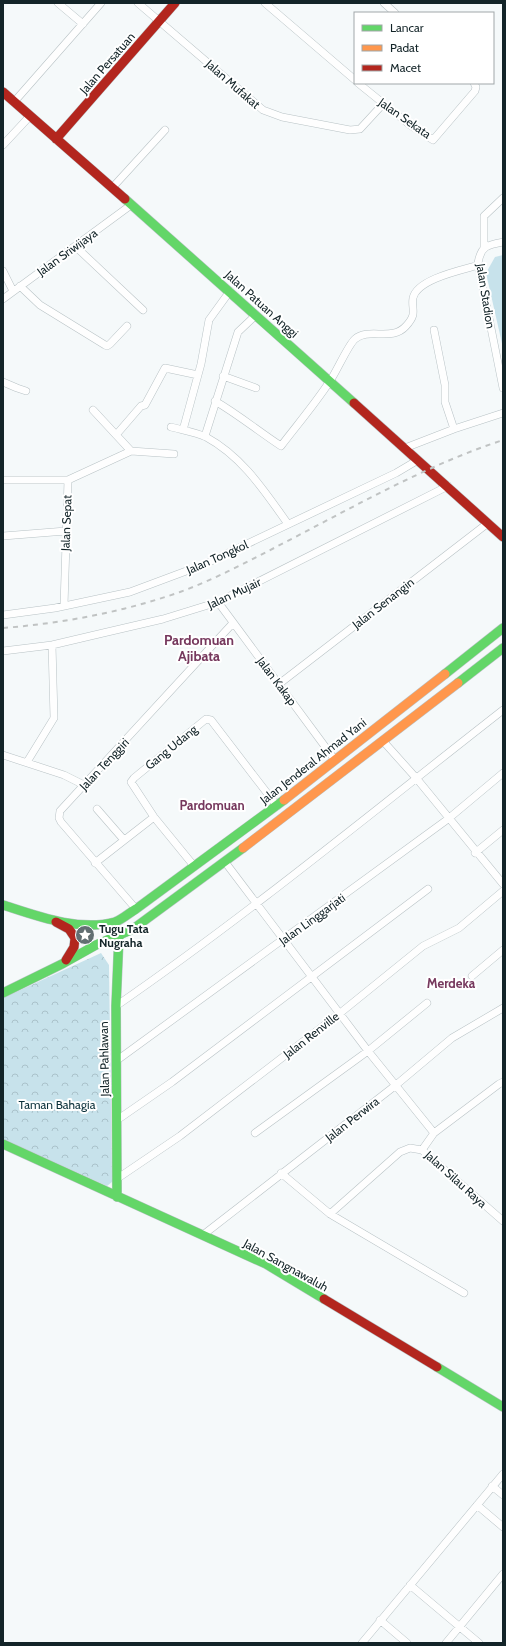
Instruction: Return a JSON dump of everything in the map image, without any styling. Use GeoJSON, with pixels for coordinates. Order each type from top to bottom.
{"type":"FeatureCollection","features":[{"type":"Feature","properties":{"kind":"main road","name":"Jalan Persatuan"},"geometry":{"type":"LineString","coordinates":[[56,139],[175,3]]}},
{"type":"Feature","properties":{"kind":"main road","name":"Jalan Patuan Anggi"},"geometry":{"type":"LineString","coordinates":[[3,92],[256,314],[503,537]]}},
{"type":"Feature","properties":{"kind":"main road","name":"Jalan Jenderal Ahmad Yani"},"geometry":{"type":"LineString","coordinates":[[115,921],[136,910],[297,791],[503,628]]}},
{"type":"Feature","properties":{"kind":"main road"},"geometry":{"type":"LineString","coordinates":[[3,993],[144,922],[306,801],[503,648]]}},
{"type":"Feature","properties":{"kind":"main road"},"geometry":{"type":"LineString","coordinates":[[466,657],[475,669]]}},
{"type":"Feature","properties":{"kind":"main road"},"geometry":{"type":"LineString","coordinates":[[384,721],[393,733]]}},
{"type":"Feature","properties":{"kind":"main road"},"geometry":{"type":"LineString","coordinates":[[297,791],[306,801]]}},
{"type":"Feature","properties":{"kind":"main road"},"geometry":{"type":"LineString","coordinates":[[209,855],[222,864]]}},
{"type":"Feature","properties":{"kind":"main road"},"geometry":{"type":"LineString","coordinates":[[3,905],[48,919],[72,931],[75,938],[75,946],[72,953],[62,964]]}},
{"type":"Feature","properties":{"kind":"main road"},"geometry":{"type":"LineString","coordinates":[[48,919],[85,924],[115,921]]}},
{"type":"Feature","properties":{"kind":"main road","name":"Jalan Pahlawan"},"geometry":{"type":"LineString","coordinates":[[115,921],[119,935],[116,1006],[117,1197]]}},
{"type":"Feature","properties":{"kind":"main road","name":"Jalan Sangnawaluh"},"geometry":{"type":"LineString","coordinates":[[3,1144],[266,1264],[503,1407]]}},
{"type":"Feature","properties":{"kind":"street"},"geometry":{"type":"LineString","coordinates":[[58,3],[83,24]]}},
{"type":"Feature","properties":{"kind":"street"},"geometry":{"type":"LineString","coordinates":[[14,102],[101,3]]}},
{"type":"Feature","properties":{"kind":"street","name":"Jalan Mufakat"},"geometry":{"type":"LineString","coordinates":[[138,3],[263,110],[282,117],[350,130],[360,129],[383,104]]}},
{"type":"Feature","properties":{"kind":"street"},"geometry":{"type":"LineString","coordinates":[[265,3],[354,79]]}},
{"type":"Feature","properties":{"kind":"street"},"geometry":{"type":"LineString","coordinates":[[384,3],[394,12]]}},
{"type":"Feature","properties":{"kind":"street","name":"Jalan Sekata"},"geometry":{"type":"LineString","coordinates":[[359,84],[415,129],[433,140],[476,91],[474,84]]}},
{"type":"Feature","properties":{"kind":"street"},"geometry":{"type":"LineString","coordinates":[[3,145],[30,116]]}},
{"type":"Feature","properties":{"kind":"street"},"geometry":{"type":"LineString","coordinates":[[112,188],[165,130]]}},
{"type":"Feature","properties":{"kind":"street"},"geometry":{"type":"LineString","coordinates":[[484,248],[484,216],[503,198]]}},
{"type":"Feature","properties":{"kind":"street","name":"Jalan Sriwijaya"},"geometry":{"type":"LineString","coordinates":[[3,299],[131,205]]}},
{"type":"Feature","properties":{"kind":"street","name":"Jalan Stadion"},"geometry":{"type":"LineString","coordinates":[[503,242],[484,248],[480,252],[479,265],[503,388]]}},
{"type":"Feature","properties":{"kind":"street"},"geometry":{"type":"LineString","coordinates":[[75,246],[143,310]]}},
{"type":"Feature","properties":{"kind":"street"},"geometry":{"type":"LineString","coordinates":[[215,401],[239,415],[263,435],[281,446],[330,381],[354,340],[365,334],[381,335],[395,333],[406,327],[414,312],[413,299],[417,290],[443,275],[479,265]]}},
{"type":"Feature","properties":{"kind":"street"},"geometry":{"type":"LineString","coordinates":[[3,271],[13,292]]}},
{"type":"Feature","properties":{"kind":"street"},"geometry":{"type":"LineString","coordinates":[[20,286],[40,305],[106,345],[110,344],[127,326]]}},
{"type":"Feature","properties":{"kind":"street"},"geometry":{"type":"LineString","coordinates":[[183,430],[198,375],[210,318],[230,291]]}},
{"type":"Feature","properties":{"kind":"street"},"geometry":{"type":"LineString","coordinates":[[205,436],[238,332],[256,314]]}},
{"type":"Feature","properties":{"kind":"street"},"geometry":{"type":"LineString","coordinates":[[434,330],[445,385],[444,402],[454,429]]}},
{"type":"Feature","properties":{"kind":"street"},"geometry":{"type":"LineString","coordinates":[[116,435],[140,406],[145,405],[165,368],[198,375]]}},
{"type":"Feature","properties":{"kind":"street"},"geometry":{"type":"LineString","coordinates":[[223,376],[256,388]]}},
{"type":"Feature","properties":{"kind":"street"},"geometry":{"type":"LineString","coordinates":[[3,382],[26,391]]}},
{"type":"Feature","properties":{"kind":"street"},"geometry":{"type":"LineString","coordinates":[[93,410],[131,451]]}},
{"type":"Feature","properties":{"kind":"street"},"geometry":{"type":"LineString","coordinates":[[405,448],[454,429],[503,413]]}},
{"type":"Feature","properties":{"kind":"street"},"geometry":{"type":"LineString","coordinates":[[171,427],[205,436],[229,452],[254,477],[288,524]]}},
{"type":"Feature","properties":{"kind":"street","name":"Jalan Sepat"},"geometry":{"type":"LineString","coordinates":[[64,606],[68,480],[131,451],[174,454]]}},
{"type":"Feature","properties":{"kind":"street","name":"Jalan Tongkol"},"geometry":{"type":"LineString","coordinates":[[3,615],[64,606],[130,592],[205,564],[396,473],[418,460]]}},
{"type":"Feature","properties":{"kind":"street"},"geometry":{"type":"LineString","coordinates":[[3,480],[68,480]]}},
{"type":"Feature","properties":{"kind":"street","name":"Jalan Mujair"},"geometry":{"type":"LineString","coordinates":[[3,651],[52,644],[163,619],[218,602],[448,486]]}},
{"type":"Feature","properties":{"kind":"street","name":"Jalan Senangin"},"geometry":{"type":"LineString","coordinates":[[279,684],[488,523]]}},
{"type":"Feature","properties":{"kind":"street"},"geometry":{"type":"LineString","coordinates":[[3,536],[66,531]]}},
{"type":"Feature","properties":{"kind":"street","name":"Jalan Kakap"},"geometry":{"type":"LineString","coordinates":[[218,602],[335,760]]}},
{"type":"Feature","properties":{"kind":"street","name":"Jalan Tenggiri"},"geometry":{"type":"LineString","coordinates":[[136,910],[95,863],[59,818],[60,811],[233,623]]}},
{"type":"Feature","properties":{"kind":"street"},"geometry":{"type":"LineString","coordinates":[[27,762],[55,717],[52,644]]}},
{"type":"Feature","properties":{"kind":"street"},"geometry":{"type":"LineString","coordinates":[[116,1006],[163,973],[257,902],[416,780],[503,710]]}},
{"type":"Feature","properties":{"kind":"street","name":"Gang Udang"},"geometry":{"type":"LineString","coordinates":[[194,866],[154,817],[132,785],[132,780],[208,719],[211,720],[276,806]]}},
{"type":"Feature","properties":{"kind":"street"},"geometry":{"type":"LineString","coordinates":[[383,741],[475,853],[503,884]]}},
{"type":"Feature","properties":{"kind":"street"},"geometry":{"type":"LineString","coordinates":[[3,755],[64,775],[84,785]]}},
{"type":"Feature","properties":{"kind":"street","name":"Jalan Linggarjati"},"geometry":{"type":"LineString","coordinates":[[116,1061],[448,819],[503,773]]}},
{"type":"Feature","properties":{"kind":"street"},"geometry":{"type":"LineString","coordinates":[[97,809],[124,840]]}},
{"type":"Feature","properties":{"kind":"street"},"geometry":{"type":"LineString","coordinates":[[95,863],[154,817]]}},
{"type":"Feature","properties":{"kind":"street"},"geometry":{"type":"LineString","coordinates":[[475,853],[503,830]]}},
{"type":"Feature","properties":{"kind":"street"},"geometry":{"type":"LineString","coordinates":[[222,864],[257,902],[283,940],[368,1051],[434,1133]]}},
{"type":"Feature","properties":{"kind":"street"},"geometry":{"type":"LineString","coordinates":[[117,1120],[172,1082],[428,889]]}},
{"type":"Feature","properties":{"kind":"street","name":"Jalan Renville"},"geometry":{"type":"LineString","coordinates":[[118,1178],[180,1136],[340,1014],[423,946],[459,928],[503,891]]}},
{"type":"Feature","properties":{"kind":"street"},"geometry":{"type":"LineString","coordinates":[[472,976],[503,950]]}},
{"type":"Feature","properties":{"kind":"street"},"geometry":{"type":"LineString","coordinates":[[255,1133],[368,1051],[427,1003]]}},
{"type":"Feature","properties":{"kind":"street","name":"Jalan Perwira"},"geometry":{"type":"LineString","coordinates":[[203,1235],[396,1085],[452,1038],[503,1008]]}},
{"type":"Feature","properties":{"kind":"street","name":"Jalan Silau Raya"},"geometry":{"type":"LineString","coordinates":[[503,1082],[498,1084],[434,1133],[422,1150],[503,1221]]}},
{"type":"Feature","properties":{"kind":"street"},"geometry":{"type":"LineString","coordinates":[[330,1214],[400,1152],[410,1148],[422,1150]]}},
{"type":"Feature","properties":{"kind":"street"},"geometry":{"type":"LineString","coordinates":[[281,1173],[330,1214],[464,1293]]}},
{"type":"Feature","properties":{"kind":"street"},"geometry":{"type":"LineString","coordinates":[[362,1643],[503,1474]]}},
{"type":"Feature","properties":{"kind":"street"},"geometry":{"type":"LineString","coordinates":[[492,1486],[503,1495]]}},
{"type":"Feature","properties":{"kind":"street"},"geometry":{"type":"LineString","coordinates":[[477,1505],[503,1527]]}},
{"type":"Feature","properties":{"kind":"street"},"geometry":{"type":"LineString","coordinates":[[446,1643],[503,1574]]}},
{"type":"Feature","properties":{"kind":"street"},"geometry":{"type":"LineString","coordinates":[[410,1585],[479,1643]]}},
{"type":"Feature","properties":{"kind":"street"},"geometry":{"type":"LineString","coordinates":[[380,1620],[407,1643]]}},
{"type":"Feature","properties":{"kind":"green space"},"geometry":{"type":"Polygon","coordinates":[[[503,255],[503,348],[486,273],[495,257],[503,255]]]}},
{"type":"Feature","properties":{"kind":"green space","name":"Taman Bahagia"},"geometry":{"type":"Polygon","coordinates":[[[101,953],[109,965],[112,1182],[107,1186],[3,1139],[3,998],[101,953]]]}},
{"type":"Feature","properties":{"kind":"railway"},"geometry":{"type":"LineString","coordinates":[[3,628],[93,616],[180,592],[241,565],[416,475],[445,462],[503,440]]}},
{"type":"Feature","properties":{"kind":"traffic: fast"},"geometry":{"type":"LineString","coordinates":[[125,199],[354,403]]}},
{"type":"Feature","properties":{"kind":"traffic: fast"},"geometry":{"type":"LineString","coordinates":[[445,674],[503,628]]}},
{"type":"Feature","properties":{"kind":"traffic: fast"},"geometry":{"type":"LineString","coordinates":[[458,683],[503,648]]}},
{"type":"Feature","properties":{"kind":"traffic: fast"},"geometry":{"type":"LineString","coordinates":[[3,905],[44,918],[73,924],[101,925],[115,922],[136,909],[284,800]]}},
{"type":"Feature","properties":{"kind":"traffic: fast"},"geometry":{"type":"LineString","coordinates":[[3,993],[62,964],[96,945],[133,929],[243,848]]}},
{"type":"Feature","properties":{"kind":"traffic: fast"},"geometry":{"type":"LineString","coordinates":[[117,929],[119,935],[116,1006],[117,1197]]}},
{"type":"Feature","properties":{"kind":"traffic: fast"},"geometry":{"type":"LineString","coordinates":[[3,1144],[266,1264],[324,1299]]}},
{"type":"Feature","properties":{"kind":"traffic: fast"},"geometry":{"type":"LineString","coordinates":[[437,1367],[503,1407]]}},
{"type":"Feature","properties":{"kind":"traffic: slow"},"geometry":{"type":"LineString","coordinates":[[284,800],[445,674]]}},
{"type":"Feature","properties":{"kind":"traffic: slow"},"geometry":{"type":"LineString","coordinates":[[243,848],[458,683]]}},
{"type":"Feature","properties":{"kind":"traffic: jam"},"geometry":{"type":"LineString","coordinates":[[56,139],[175,3]]}},
{"type":"Feature","properties":{"kind":"traffic: jam"},"geometry":{"type":"LineString","coordinates":[[3,92],[125,199]]}},
{"type":"Feature","properties":{"kind":"traffic: jam"},"geometry":{"type":"LineString","coordinates":[[354,403],[503,537]]}},
{"type":"Feature","properties":{"kind":"traffic: jam"},"geometry":{"type":"LineString","coordinates":[[56,922],[69,929],[75,938],[74,947],[66,960]]}},
{"type":"Feature","properties":{"kind":"traffic: jam"},"geometry":{"type":"LineString","coordinates":[[324,1299],[437,1367]]}},
{"type":"Feature","properties":{"kind":"place","name":"Tugu Tata Nugraha"},"geometry":{"type":"Point","coordinates":[85,935]}},
{"type":"Feature","properties":{"kind":"district","name":"Pardomuan Ajibata"},"geometry":{"type":"Point","coordinates":[199,648]}},
{"type":"Feature","properties":{"kind":"district","name":"Pardomuan"},"geometry":{"type":"Point","coordinates":[212,805]}},
{"type":"Feature","properties":{"kind":"district","name":"Merdeka"},"geometry":{"type":"Point","coordinates":[451,983]}}]}
